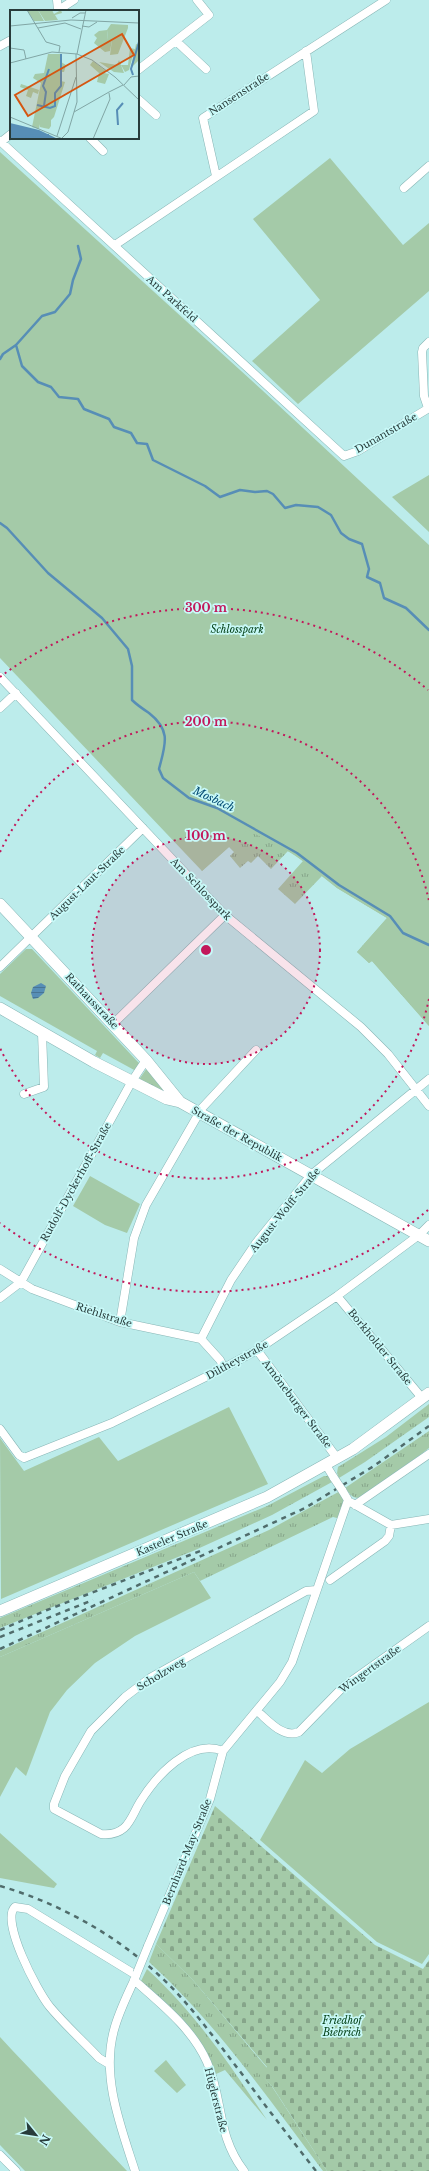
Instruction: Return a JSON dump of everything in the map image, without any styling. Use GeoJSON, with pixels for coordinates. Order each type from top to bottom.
{"type":"FeatureCollection","features":[{"type":"Feature","properties":{"kind":"street"},"geometry":{"type":"LineString","coordinates":[[57,0],[58,10]]}},
{"type":"Feature","properties":{"kind":"street"},"geometry":{"type":"LineString","coordinates":[[59,10],[74,0]]}},
{"type":"Feature","properties":{"kind":"street"},"geometry":{"type":"LineString","coordinates":[[139,69],[209,15],[197,0]]}},
{"type":"Feature","properties":{"kind":"street","name":"Nansenstraße"},"geometry":{"type":"LineString","coordinates":[[216,176],[203,118],[386,0]]}},
{"type":"Feature","properties":{"kind":"street"},"geometry":{"type":"LineString","coordinates":[[0,46],[10,41]]}},
{"type":"Feature","properties":{"kind":"street"},"geometry":{"type":"LineString","coordinates":[[176,41],[206,69]]}},
{"type":"Feature","properties":{"kind":"street"},"geometry":{"type":"LineString","coordinates":[[115,245],[314,111],[306,51]]}},
{"type":"Feature","properties":{"kind":"street"},"geometry":{"type":"LineString","coordinates":[[139,100],[156,115]]}},
{"type":"Feature","properties":{"kind":"street"},"geometry":{"type":"LineString","coordinates":[[1,142],[10,135]]}},
{"type":"Feature","properties":{"kind":"street"},"geometry":{"type":"LineString","coordinates":[[91,139],[103,151]]}},
{"type":"Feature","properties":{"kind":"street","name":"Am Parkfeld"},"geometry":{"type":"LineString","coordinates":[[1,142],[344,456]]}},
{"type":"Feature","properties":{"kind":"street"},"geometry":{"type":"LineString","coordinates":[[404,188],[429,166]]}},
{"type":"Feature","properties":{"kind":"street","name":"Dunantstraße"},"geometry":{"type":"LineString","coordinates":[[344,456],[358,451],[428,408],[424,396],[422,352],[423,348],[429,342]]}},
{"type":"Feature","properties":{"kind":"street","name":"Am Schlosspark"},"geometry":{"type":"LineString","coordinates":[[0,677],[225,915],[361,1027],[388,1054],[429,1106]]}},
{"type":"Feature","properties":{"kind":"street"},"geometry":{"type":"LineString","coordinates":[[0,708],[16,693]]}},
{"type":"Feature","properties":{"kind":"street","name":"August-Laut-Straße"},"geometry":{"type":"LineString","coordinates":[[0,968],[143,828]]}},
{"type":"Feature","properties":{"kind":"street","name":"Rathausstraße"},"geometry":{"type":"LineString","coordinates":[[0,904],[146,1060],[180,1102]]}},
{"type":"Feature","properties":{"kind":"street"},"geometry":{"type":"LineString","coordinates":[[113,1024],[225,915]]}},
{"type":"Feature","properties":{"kind":"street","name":"Straße der Republik"},"geometry":{"type":"LineString","coordinates":[[0,1008],[42,1033],[132,1081],[167,1099],[180,1102],[424,1238]]}},
{"type":"Feature","properties":{"kind":"street"},"geometry":{"type":"LineString","coordinates":[[24,1094],[44,1088],[42,1033]]}},
{"type":"Feature","properties":{"kind":"street"},"geometry":{"type":"LineString","coordinates":[[120,1322],[134,1238],[144,1211],[199,1113],[256,1050]]}},
{"type":"Feature","properties":{"kind":"street","name":"Rudolf-Dyckerhoff-Straße"},"geometry":{"type":"LineString","coordinates":[[0,1298],[21,1282],[132,1081],[146,1060]]}},
{"type":"Feature","properties":{"kind":"street","name":"August-Wolff-Straße"},"geometry":{"type":"LineString","coordinates":[[201,1338],[231,1280],[252,1249],[311,1175],[429,1079]]}},
{"type":"Feature","properties":{"kind":"street","name":"Diltheystraße"},"geometry":{"type":"LineString","coordinates":[[0,1429],[19,1455],[24,1458],[112,1423],[224,1368],[257,1350],[424,1238],[429,1225]]}},
{"type":"Feature","properties":{"kind":"street","name":"Riehlstraße"},"geometry":{"type":"LineString","coordinates":[[0,1269],[32,1290],[120,1322],[201,1338]]}},
{"type":"Feature","properties":{"kind":"street","name":"Borkholder Straße"},"geometry":{"type":"LineString","coordinates":[[337,1296],[425,1395]]}},
{"type":"Feature","properties":{"kind":"street"},"geometry":{"type":"LineString","coordinates":[[201,1338],[220,1360],[224,1368]]}},
{"type":"Feature","properties":{"kind":"street","name":"Amöneburger Straße"},"geometry":{"type":"LineString","coordinates":[[257,1350],[339,1457]]}},
{"type":"Feature","properties":{"kind":"street","name":"Kasteler Straße"},"geometry":{"type":"LineString","coordinates":[[0,1611],[250,1505],[353,1449],[363,1440],[425,1395]]}},
{"type":"Feature","properties":{"kind":"street"},"geometry":{"type":"LineString","coordinates":[[351,1503],[429,1454]]}},
{"type":"Feature","properties":{"kind":"street"},"geometry":{"type":"LineString","coordinates":[[326,1465],[351,1503],[391,1525],[429,1518]]}},
{"type":"Feature","properties":{"kind":"street","name":"Bernhard-May-Straße"},"geometry":{"type":"LineString","coordinates":[[135,2171],[116,2109],[109,2064],[114,2031],[210,1799],[223,1751],[257,1711],[287,1672],[316,1590],[351,1503]]}},
{"type":"Feature","properties":{"kind":"street"},"geometry":{"type":"LineString","coordinates":[[330,1580],[385,1541],[389,1536],[391,1525]]}},
{"type":"Feature","properties":{"kind":"street","name":"Scholzweg"},"geometry":{"type":"LineString","coordinates":[[223,1751],[212,1748],[200,1748],[189,1753],[176,1762],[149,1788],[126,1826],[117,1833],[110,1835],[101,1834],[54,1809],[54,1804],[65,1776],[91,1731],[125,1697],[150,1678],[306,1591],[316,1590]]}},
{"type":"Feature","properties":{"kind":"street","name":"Wingertstraße"},"geometry":{"type":"LineString","coordinates":[[257,1711],[283,1732],[291,1734],[299,1732],[343,1688],[429,1626]]}},
{"type":"Feature","properties":{"kind":"street","name":"Hüglerstraße"},"geometry":{"type":"LineString","coordinates":[[109,2064],[98,2058],[39,1992],[10,1940],[5,1922],[9,1910],[18,1906],[34,1912],[136,1976],[179,2022],[201,2051],[214,2081],[224,2134],[232,2154],[244,2171]]}},
{"type":"Feature","properties":{"kind":"street"},"geometry":{"type":"LineString","coordinates":[[0,2155],[16,2171]]}},
{"type":"Feature","properties":{"kind":"green space","name":"Schlosspark"},"geometry":{"type":"Polygon","coordinates":[[[0,152],[262,390],[429,545],[429,1026],[372,961],[369,963],[357,952],[387,918],[337,888],[295,855],[248,830],[202,871],[0,658],[0,152]]]}},
{"type":"Feature","properties":{"kind":"green space"},"geometry":{"type":"Polygon","coordinates":[[[330,158],[403,245],[429,223],[429,291],[298,404],[252,361],[320,300],[253,219],[330,158]]]}},
{"type":"Feature","properties":{"kind":"green space"},"geometry":{"type":"Polygon","coordinates":[[[429,475],[429,532],[392,497],[429,475]]]}},
{"type":"Feature","properties":{"kind":"green space"},"geometry":{"type":"Polygon","coordinates":[[[155,766],[286,848],[389,916],[429,1026],[372,961],[369,963],[357,952],[387,918],[337,888],[322,876],[295,904],[278,889],[303,861],[288,851],[271,869],[258,856],[251,863],[248,861],[240,868],[230,856],[234,852],[229,847],[202,871],[155,766]]]}},
{"type":"Feature","properties":{"kind":"green space"},"geometry":{"type":"Polygon","coordinates":[[[26,949],[32,949],[139,1063],[136,1071],[103,1053],[100,1058],[95,1055],[97,1051],[0,996],[0,974],[26,949]]]}},
{"type":"Feature","properties":{"kind":"green space"},"geometry":{"type":"Polygon","coordinates":[[[147,1068],[172,1096],[138,1081],[147,1068]]]}},
{"type":"Feature","properties":{"kind":"green space"},"geometry":{"type":"Polygon","coordinates":[[[90,1176],[140,1204],[127,1233],[105,1225],[73,1206],[90,1176]]]}},
{"type":"Feature","properties":{"kind":"green space"},"geometry":{"type":"Polygon","coordinates":[[[429,1404],[429,1417],[365,1462],[339,1478],[337,1473],[338,1467],[386,1437],[429,1404]]]}},
{"type":"Feature","properties":{"kind":"green space"},"geometry":{"type":"Polygon","coordinates":[[[229,1407],[268,1484],[1,1599],[0,1438],[24,1471],[99,1437],[118,1461],[229,1407]]]}},
{"type":"Feature","properties":{"kind":"green space"},"geometry":{"type":"Polygon","coordinates":[[[429,1431],[429,1448],[359,1498],[353,1496],[345,1488],[429,1431]]]}},
{"type":"Feature","properties":{"kind":"green space"},"geometry":{"type":"Polygon","coordinates":[[[324,1476],[328,1476],[332,1482],[272,1515],[193,1551],[0,1628],[0,1618],[267,1506],[324,1476]]]}},
{"type":"Feature","properties":{"kind":"green space"},"geometry":{"type":"Polygon","coordinates":[[[342,1490],[348,1500],[341,1519],[333,1517],[200,1581],[194,1572],[0,1657],[0,1651],[269,1530],[342,1490]]]}},
{"type":"Feature","properties":{"kind":"green space"},"geometry":{"type":"Polygon","coordinates":[[[194,1572],[211,1598],[135,1636],[95,1663],[67,1690],[50,1712],[26,1776],[16,1767],[0,1797],[0,1657],[194,1572]]]}},
{"type":"Feature","properties":{"kind":"green space"},"geometry":{"type":"Polygon","coordinates":[[[429,1702],[429,1954],[422,1964],[377,1942],[260,1840],[305,1760],[322,1773],[350,1749],[429,1702]]]}},
{"type":"Feature","properties":{"kind":"green space","name":"Friedhof Biebrich"},"geometry":{"type":"Polygon","coordinates":[[[215,1806],[375,1945],[423,1969],[429,1960],[429,2171],[327,2171],[272,2086],[259,2074],[267,2067],[192,1979],[156,1944],[215,1806]]]}},
{"type":"Feature","properties":{"kind":"green space"},"geometry":{"type":"Polygon","coordinates":[[[0,1833],[57,1884],[54,1888],[0,1878],[0,1833]]]}},
{"type":"Feature","properties":{"kind":"green space"},"geometry":{"type":"Polygon","coordinates":[[[156,1944],[192,1979],[267,2068],[260,2074],[271,2085],[327,2171],[323,2171],[240,2062],[197,2010],[149,1962],[156,1944]]]}},
{"type":"Feature","properties":{"kind":"green space"},"geometry":{"type":"Polygon","coordinates":[[[147,1969],[182,2004],[197,2022],[226,2060],[267,2120],[225,2070],[216,2074],[203,2047],[195,2035],[176,2014],[141,1981],[147,1969]]]}},
{"type":"Feature","properties":{"kind":"green space"},"geometry":{"type":"Polygon","coordinates":[[[0,2037],[127,2171],[25,2171],[0,2145],[0,2037]]]}},
{"type":"Feature","properties":{"kind":"green space"},"geometry":{"type":"Polygon","coordinates":[[[166,2060],[186,2085],[177,2093],[154,2071],[166,2060]]]}},
{"type":"Feature","properties":{"kind":"water"},"geometry":{"type":"Polygon","coordinates":[[[41,983],[46,986],[44,993],[38,998],[33,999],[31,993],[33,987],[41,983]]]}},
{"type":"Feature","properties":{"kind":"waterway","name":"Mosbach"},"geometry":{"type":"LineString","coordinates":[[0,359],[3,354],[16,345],[42,316],[55,312],[70,294],[73,280],[81,259],[78,246]]}},
{"type":"Feature","properties":{"kind":"waterway"},"geometry":{"type":"LineString","coordinates":[[16,345],[22,366],[38,382],[51,387],[59,397],[78,399],[84,409],[109,419],[114,427],[131,433],[137,443],[147,444],[153,460],[205,486],[220,497],[240,490],[255,492],[267,491],[273,494],[285,508],[296,505],[318,507],[331,515],[341,533],[349,539],[362,544],[369,569],[367,577],[380,583],[384,598],[406,608],[429,630]]}},
{"type":"Feature","properties":{"kind":"waterway","name":"Mosbach"},"geometry":{"type":"LineString","coordinates":[[0,523],[7,528],[48,573],[102,618],[128,649],[132,666],[132,700],[149,713],[161,726],[164,732],[165,745],[159,769],[163,778],[189,798],[217,808],[297,853],[339,885],[390,916],[403,933],[429,945]]}},
{"type":"Feature","properties":{"kind":"railway"},"geometry":{"type":"LineString","coordinates":[[0,1649],[305,1508],[374,1466],[429,1426]]}},
{"type":"Feature","properties":{"kind":"railway"},"geometry":{"type":"LineString","coordinates":[[0,1630],[47,1610],[203,1550]]}},
{"type":"Feature","properties":{"kind":"railway"},"geometry":{"type":"LineString","coordinates":[[0,1637],[93,1600]]}},
{"type":"Feature","properties":{"kind":"railway"},"geometry":{"type":"LineString","coordinates":[[0,1886],[25,1894],[73,1915],[118,1942],[159,1975],[203,2023],[316,2171]]}}]}
